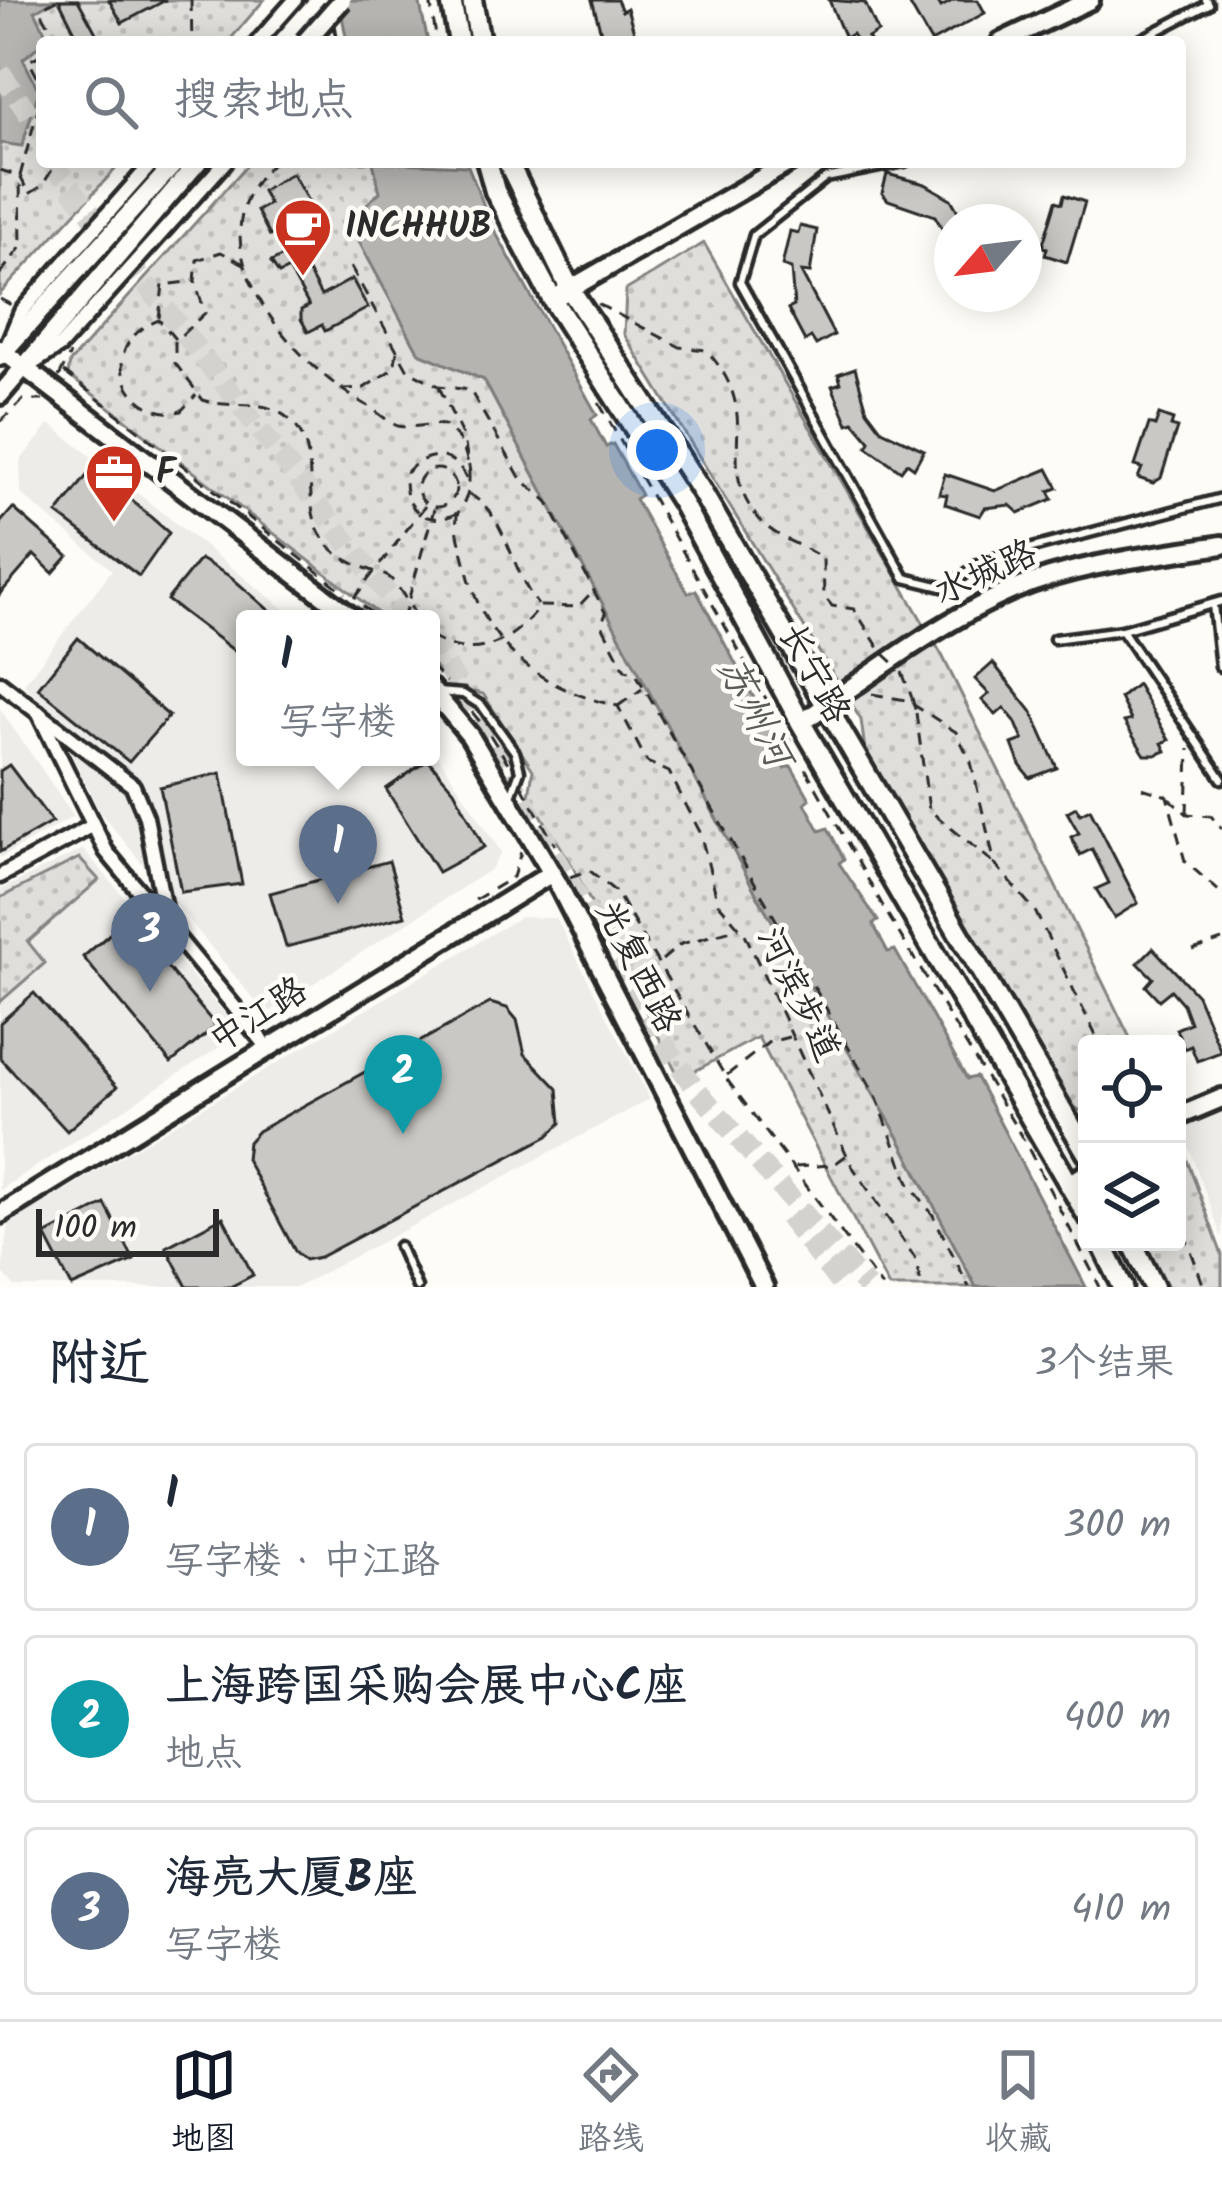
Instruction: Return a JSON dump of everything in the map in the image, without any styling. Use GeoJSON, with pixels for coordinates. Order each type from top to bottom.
{"type":"FeatureCollection","features":[{"type":"Feature","properties":{"kind":"main road"},"geometry":{"type":"LineString","coordinates":[[451,0],[458,36]]}},
{"type":"Feature","properties":{"kind":"main road"},"geometry":{"type":"LineString","coordinates":[[472,0],[479,36]]}},
{"type":"Feature","properties":{"kind":"main road","name":"长宁路"},"geometry":{"type":"LineString","coordinates":[[489,168],[495,191],[552,299],[682,503],[802,724],[1078,1176]]}},
{"type":"Feature","properties":{"kind":"main road","name":"长宁路"},"geometry":{"type":"LineString","coordinates":[[511,168],[570,289],[700,490],[1081,1143]]}},
{"type":"Feature","properties":{"kind":"main road"},"geometry":{"type":"LineString","coordinates":[[1105,1251],[1123,1287]]}},
{"type":"Feature","properties":{"kind":"main road"},"geometry":{"type":"LineString","coordinates":[[1136,1251],[1154,1287]]}},
{"type":"Feature","properties":{"kind":"street"},"geometry":{"type":"LineString","coordinates":[[263,36],[295,0]]}},
{"type":"Feature","properties":{"kind":"street"},"geometry":{"type":"LineString","coordinates":[[287,36],[320,0]]}},
{"type":"Feature","properties":{"kind":"street"},"geometry":{"type":"LineString","coordinates":[[320,0],[328,36]]}},
{"type":"Feature","properties":{"kind":"street"},"geometry":{"type":"LineString","coordinates":[[310,36],[342,0]]}},
{"type":"Feature","properties":{"kind":"street"},"geometry":{"type":"LineString","coordinates":[[1014,36],[1090,0]]}},
{"type":"Feature","properties":{"kind":"street"},"geometry":{"type":"LineString","coordinates":[[1,352],[21,312],[147,168]]}},
{"type":"Feature","properties":{"kind":"street"},"geometry":{"type":"LineString","coordinates":[[0,394],[160,192],[173,168]]}},
{"type":"Feature","properties":{"kind":"street"},"geometry":{"type":"LineString","coordinates":[[1,352],[160,192],[191,168]]}},
{"type":"Feature","properties":{"kind":"street"},"geometry":{"type":"LineString","coordinates":[[23,370],[60,346],[220,168]]}},
{"type":"Feature","properties":{"kind":"street"},"geometry":{"type":"LineString","coordinates":[[552,299],[780,168]]}},
{"type":"Feature","properties":{"kind":"street"},"geometry":{"type":"LineString","coordinates":[[1,352],[342,610]]}},
{"type":"Feature","properties":{"kind":"street","name":"水城路"},"geometry":{"type":"LineString","coordinates":[[802,724],[945,626],[1016,589],[1113,563],[1222,545]]}},
{"type":"Feature","properties":{"kind":"street"},"geometry":{"type":"LineString","coordinates":[[0,683],[133,786],[146,817],[168,930]]}},
{"type":"Feature","properties":{"kind":"street","name":"光复西路"},"geometry":{"type":"LineString","coordinates":[[440,700],[470,736],[555,878],[764,1287]]}},
{"type":"Feature","properties":{"kind":"street"},"geometry":{"type":"LineString","coordinates":[[38,712],[90,827],[168,930],[269,1049]]}},
{"type":"Feature","properties":{"kind":"street"},"geometry":{"type":"LineString","coordinates":[[0,876],[90,827]]}},
{"type":"Feature","properties":{"kind":"street","name":"中江路"},"geometry":{"type":"LineString","coordinates":[[0,1214],[555,878]]}},
{"type":"Feature","properties":{"kind":"street"},"geometry":{"type":"LineString","coordinates":[[1186,1113],[1222,1098]]}},
{"type":"Feature","properties":{"kind":"lane"},"geometry":{"type":"LineString","coordinates":[[1147,36],[1211,1]]}},
{"type":"Feature","properties":{"kind":"lane"},"geometry":{"type":"LineString","coordinates":[[875,168],[826,178],[754,235],[740,282],[905,578],[946,588],[982,561],[1222,498]]}},
{"type":"Feature","properties":{"kind":"lane"},"geometry":{"type":"LineString","coordinates":[[1054,639],[1122,630],[1217,603],[1220,667]]}},
{"type":"Feature","properties":{"kind":"lane"},"geometry":{"type":"LineString","coordinates":[[1122,630],[1222,779]]}},
{"type":"Feature","properties":{"kind":"lane"},"geometry":{"type":"LineString","coordinates":[[440,692],[463,694],[482,706],[503,735],[520,770],[510,800]]}},
{"type":"Feature","properties":{"kind":"lane"},"geometry":{"type":"LineString","coordinates":[[399,1246],[417,1287]]}},
{"type":"Feature","properties":{"kind":"path"},"geometry":{"type":"LineString","coordinates":[[55,36],[44,15],[45,6],[57,0]]}},
{"type":"Feature","properties":{"kind":"path"},"geometry":{"type":"LineString","coordinates":[[191,0],[192,36]]}},
{"type":"Feature","properties":{"kind":"path"},"geometry":{"type":"LineString","coordinates":[[430,0],[436,36]]}},
{"type":"Feature","properties":{"kind":"path"},"geometry":{"type":"LineString","coordinates":[[0,274],[21,247],[20,176],[36,116]]}},
{"type":"Feature","properties":{"kind":"path"},"geometry":{"type":"LineString","coordinates":[[0,170],[20,176],[29,194],[42,186],[53,168]]}},
{"type":"Feature","properties":{"kind":"path"},"geometry":{"type":"LineString","coordinates":[[268,168],[251,185],[246,201],[246,265],[268,317],[319,375],[397,426],[427,422],[453,430],[467,459],[468,493],[457,512],[471,589],[499,642],[532,674],[583,699],[617,706],[643,688]]}},
{"type":"Feature","properties":{"kind":"path"},"geometry":{"type":"LineString","coordinates":[[175,341],[205,313],[195,281],[197,260],[210,252],[246,265]]}},
{"type":"Feature","properties":{"kind":"path"},"geometry":{"type":"LineString","coordinates":[[351,267],[408,370],[439,386],[470,390],[520,479],[547,501],[606,614],[601,623],[625,670],[635,672],[876,1096],[909,1183],[933,1215],[970,1287]]}},
{"type":"Feature","properties":{"kind":"path"},"geometry":{"type":"LineString","coordinates":[[195,281],[163,285],[159,320],[175,341],[175,363],[196,395],[215,405],[266,405],[297,427],[308,452],[310,498],[321,535],[331,550],[372,574],[393,579],[411,610]]}},
{"type":"Feature","properties":{"kind":"path"},"geometry":{"type":"LineString","coordinates":[[570,289],[680,347],[706,350],[723,368],[737,392],[740,424],[734,460],[744,495],[780,538],[823,559],[824,596],[832,607],[854,609],[884,654],[907,676],[929,810],[995,864],[1035,911],[1096,1035]]}},
{"type":"Feature","properties":{"kind":"path"},"geometry":{"type":"LineString","coordinates":[[159,320],[125,341],[118,360],[125,380],[146,402],[172,414],[196,395]]}},
{"type":"Feature","properties":{"kind":"path"},"geometry":{"type":"LineString","coordinates":[[340,389],[383,379],[394,368],[397,351]]}},
{"type":"Feature","properties":{"kind":"path"},"geometry":{"type":"LineString","coordinates":[[64,372],[368,610]]}},
{"type":"Feature","properties":{"kind":"path"},"geometry":{"type":"LineString","coordinates":[[439,386],[472,463],[468,479]]}},
{"type":"Feature","properties":{"kind":"path"},"geometry":{"type":"LineString","coordinates":[[595,396],[888,915],[1026,1144],[1100,1287]]}},
{"type":"Feature","properties":{"kind":"path"},"geometry":{"type":"LineString","coordinates":[[0,422],[23,400],[41,399]]}},
{"type":"Feature","properties":{"kind":"path"},"geometry":{"type":"LineString","coordinates":[[454,417],[463,413]]}},
{"type":"Feature","properties":{"kind":"path"},"geometry":{"type":"LineString","coordinates":[[457,512],[432,519],[418,514],[404,486],[415,463],[443,456],[461,467],[468,479]]}},
{"type":"Feature","properties":{"kind":"path"},"geometry":{"type":"LineString","coordinates":[[406,610],[435,507],[455,494],[447,471],[430,469],[418,481],[426,504]]}},
{"type":"Feature","properties":{"kind":"path"},"geometry":{"type":"LineString","coordinates":[[468,493],[490,511],[516,574],[539,606]]}},
{"type":"Feature","properties":{"kind":"path"},"geometry":{"type":"LineString","coordinates":[[353,599],[426,504]]}},
{"type":"Feature","properties":{"kind":"path"},"geometry":{"type":"LineString","coordinates":[[426,504],[435,507]]}},
{"type":"Feature","properties":{"kind":"path"},"geometry":{"type":"LineString","coordinates":[[440,642],[458,651],[499,642],[539,606],[578,607],[593,591]]}},
{"type":"Feature","properties":{"kind":"path"},"geometry":{"type":"LineString","coordinates":[[851,689],[906,700],[956,732],[971,762],[995,864]]}},
{"type":"Feature","properties":{"kind":"path","name":"河滨步道"},"geometry":{"type":"LineString","coordinates":[[617,706],[646,762],[669,772],[700,832],[718,903],[739,928],[847,1155],[914,1258],[922,1287]]}},
{"type":"Feature","properties":{"kind":"path"},"geometry":{"type":"LineString","coordinates":[[1187,814],[1189,735]]}},
{"type":"Feature","properties":{"kind":"path"},"geometry":{"type":"LineString","coordinates":[[1142,788],[1167,796],[1187,814],[1211,816],[1222,829]]}},
{"type":"Feature","properties":{"kind":"path"},"geometry":{"type":"LineString","coordinates":[[1167,796],[1185,861],[1222,894]]}},
{"type":"Feature","properties":{"kind":"path"},"geometry":{"type":"LineString","coordinates":[[475,900],[520,868],[520,845]]}},
{"type":"Feature","properties":{"kind":"path"},"geometry":{"type":"LineString","coordinates":[[555,878],[589,870],[616,892],[726,1076],[882,1287]]}},
{"type":"Feature","properties":{"kind":"path"},"geometry":{"type":"LineString","coordinates":[[660,962],[681,944],[739,928]]}},
{"type":"Feature","properties":{"kind":"path"},"geometry":{"type":"LineString","coordinates":[[1193,950],[1222,940]]}},
{"type":"Feature","properties":{"kind":"path"},"geometry":{"type":"LineString","coordinates":[[726,1076],[769,1042],[792,1036]]}},
{"type":"Feature","properties":{"kind":"path"},"geometry":{"type":"LineString","coordinates":[[793,1167],[833,1165],[847,1155]]}},
{"type":"Feature","properties":{"kind":"path"},"geometry":{"type":"LineString","coordinates":[[1186,1238],[1204,1287]]}},
{"type":"Feature","properties":{"kind":"shaded area"},"geometry":{"type":"Polygon","coordinates":[[[0,0],[264,0],[233,36],[36,36],[36,168],[116,168],[0,294],[0,0]]]}},
{"type":"Feature","properties":{"kind":"shaded area"},"geometry":{"type":"Polygon","coordinates":[[[245,168],[375,168],[381,192],[348,221],[419,352],[484,380],[757,895],[898,1136],[976,1287],[889,1287],[758,1037],[680,1079],[573,867],[529,795],[533,770],[483,694],[453,687],[440,673],[440,610],[373,610],[68,375],[70,362],[245,168]]]}},
{"type":"Feature","properties":{"kind":"shaded area"},"geometry":{"type":"Polygon","coordinates":[[[704,243],[943,657],[1129,1035],[1078,1035],[1078,1109],[1067,1102],[865,750],[861,720],[624,334],[626,290],[704,243]]]}},
{"type":"Feature","properties":{"kind":"shaded area"},"geometry":{"type":"Polygon","coordinates":[[[50,424],[286,610],[236,610],[236,766],[440,766],[440,759],[501,852],[491,869],[266,1014],[100,812],[50,710],[24,684],[112,570],[21,494],[20,461],[50,424]]]}},
{"type":"Feature","properties":{"kind":"shaded area"},"geometry":{"type":"Polygon","coordinates":[[[0,709],[74,816],[0,858],[0,709]]]}},
{"type":"Feature","properties":{"kind":"shaded area"},"geometry":{"type":"Polygon","coordinates":[[[83,849],[241,1033],[0,1190],[0,890],[83,849]]]}},
{"type":"Feature","properties":{"kind":"shaded area"},"geometry":{"type":"Polygon","coordinates":[[[79,858],[99,880],[28,942],[45,963],[0,1002],[0,898],[79,858]]]}},
{"type":"Feature","properties":{"kind":"shaded area"},"geometry":{"type":"Polygon","coordinates":[[[520,917],[556,918],[650,1099],[297,1287],[15,1287],[2,1272],[9,1224],[520,917]]]}},
{"type":"Feature","properties":{"kind":"shaded area"},"geometry":{"type":"Polygon","coordinates":[[[1222,1104],[1222,1238],[1186,1139],[1186,1120],[1222,1104]]]}},
{"type":"Feature","properties":{"kind":"shaded area"},"geometry":{"type":"Polygon","coordinates":[[[1186,1157],[1222,1255],[1222,1287],[1168,1287],[1150,1251],[1186,1251],[1186,1157]]]}},
{"type":"Feature","properties":{"kind":"water"},"geometry":{"type":"Polygon","coordinates":[[[0,0],[55,0],[35,11],[47,36],[36,36],[36,48],[23,59],[36,85],[36,101],[22,146],[0,143],[0,0]]]}},
{"type":"Feature","properties":{"kind":"water"},"geometry":{"type":"Polygon","coordinates":[[[339,0],[419,0],[427,36],[346,36],[339,0]]]}},
{"type":"Feature","properties":{"kind":"water","name":"苏州河"},"geometry":{"type":"Polygon","coordinates":[[[374,168],[469,168],[492,226],[597,415],[591,419],[606,447],[613,444],[641,495],[635,499],[688,593],[696,590],[775,737],[770,741],[784,768],[791,766],[810,799],[805,803],[820,831],[828,828],[844,859],[839,863],[878,921],[873,924],[888,952],[895,950],[967,1079],[976,1077],[1086,1287],[976,1287],[898,1136],[757,895],[484,380],[419,353],[348,221],[380,192],[374,168]]]}},
{"type":"Feature","properties":{"kind":"building"},"geometry":{"type":"Polygon","coordinates":[[[59,0],[78,0],[98,36],[77,36],[59,0]]]}},
{"type":"Feature","properties":{"kind":"building"},"geometry":{"type":"Polygon","coordinates":[[[109,0],[166,0],[122,23],[109,0]]]}},
{"type":"Feature","properties":{"kind":"building"},"geometry":{"type":"Polygon","coordinates":[[[592,0],[617,0],[622,11],[627,8],[635,36],[602,36],[592,0]]]}},
{"type":"Feature","properties":{"kind":"building"},"geometry":{"type":"Polygon","coordinates":[[[829,0],[865,3],[878,32],[844,36],[829,0]]]}},
{"type":"Feature","properties":{"kind":"building"},"geometry":{"type":"Polygon","coordinates":[[[907,0],[937,0],[941,7],[954,0],[978,0],[985,13],[942,36],[928,36],[907,0]]]}},
{"type":"Feature","properties":{"kind":"building"},"geometry":{"type":"Polygon","coordinates":[[[292,173],[314,212],[270,236],[257,211],[269,204],[262,191],[292,173]]]}},
{"type":"Feature","properties":{"kind":"building"},"geometry":{"type":"Polygon","coordinates":[[[887,174],[925,184],[954,204],[934,204],[934,216],[888,200],[882,193],[887,174]]]}},
{"type":"Feature","properties":{"kind":"building"},"geometry":{"type":"Polygon","coordinates":[[[1064,195],[1085,202],[1067,262],[1045,255],[1047,248],[1042,247],[1056,201],[1062,203],[1064,195]]]}},
{"type":"Feature","properties":{"kind":"building"},"geometry":{"type":"Polygon","coordinates":[[[800,226],[817,230],[810,273],[801,272],[834,335],[816,345],[811,337],[805,341],[788,309],[794,306],[791,269],[782,266],[790,231],[798,233],[800,226]]]}},
{"type":"Feature","properties":{"kind":"building"},"geometry":{"type":"Polygon","coordinates":[[[296,250],[321,296],[352,279],[368,308],[325,331],[322,325],[308,332],[301,310],[309,306],[289,269],[279,274],[271,262],[296,250]]]}},
{"type":"Feature","properties":{"kind":"building"},"geometry":{"type":"Polygon","coordinates":[[[855,368],[867,410],[882,430],[924,450],[914,468],[907,463],[901,471],[867,447],[870,441],[854,422],[848,424],[832,386],[841,383],[838,374],[855,368]]]}},
{"type":"Feature","properties":{"kind":"building"},"geometry":{"type":"Polygon","coordinates":[[[1159,415],[1173,420],[1171,426],[1177,428],[1161,478],[1153,483],[1138,478],[1142,468],[1135,466],[1149,424],[1155,426],[1159,415]]]}},
{"type":"Feature","properties":{"kind":"building"},"geometry":{"type":"Polygon","coordinates":[[[1048,469],[1058,488],[1049,491],[1053,499],[1019,513],[1010,505],[985,508],[980,516],[945,504],[947,495],[939,494],[945,474],[995,491],[1048,469]]]}},
{"type":"Feature","properties":{"kind":"building","name":"F"},"geometry":{"type":"Polygon","coordinates":[[[89,473],[121,491],[169,533],[139,576],[57,514],[89,473]]]}},
{"type":"Feature","properties":{"kind":"building"},"geometry":{"type":"Polygon","coordinates":[[[13,508],[68,556],[53,573],[34,555],[0,594],[0,523],[13,508]]]}},
{"type":"Feature","properties":{"kind":"building"},"geometry":{"type":"Polygon","coordinates":[[[200,559],[231,577],[269,610],[236,610],[236,652],[167,600],[200,559]]]}},
{"type":"Feature","properties":{"kind":"building"},"geometry":{"type":"Polygon","coordinates":[[[78,638],[169,716],[129,762],[38,688],[78,638]]]}},
{"type":"Feature","properties":{"kind":"building"},"geometry":{"type":"Polygon","coordinates":[[[993,663],[1032,712],[1057,768],[1030,778],[1020,765],[1012,744],[1023,740],[1015,721],[1004,708],[996,715],[982,700],[989,694],[975,679],[993,663]]]}},
{"type":"Feature","properties":{"kind":"building"},"geometry":{"type":"Polygon","coordinates":[[[1137,684],[1169,740],[1162,743],[1166,751],[1156,755],[1145,755],[1124,722],[1131,720],[1120,698],[1137,684]]]}},
{"type":"Feature","properties":{"kind":"building"},"geometry":{"type":"Polygon","coordinates":[[[9,765],[52,822],[0,852],[0,771],[9,765]]]}},
{"type":"Feature","properties":{"kind":"building"},"geometry":{"type":"Polygon","coordinates":[[[419,766],[433,766],[454,790],[484,847],[438,872],[386,789],[419,766]]]}},
{"type":"Feature","properties":{"kind":"building"},"geometry":{"type":"Polygon","coordinates":[[[221,773],[242,884],[181,892],[160,787],[221,773]]]}},
{"type":"Feature","properties":{"kind":"building"},"geometry":{"type":"Polygon","coordinates":[[[1076,807],[1080,814],[1090,809],[1138,903],[1114,918],[1096,889],[1109,883],[1092,849],[1080,855],[1071,837],[1079,833],[1067,812],[1076,807]]]}},
{"type":"Feature","properties":{"kind":"building"},"geometry":{"type":"Polygon","coordinates":[[[389,861],[405,916],[286,947],[270,893],[389,861]]]}},
{"type":"Feature","properties":{"kind":"building"},"geometry":{"type":"Polygon","coordinates":[[[127,919],[216,1026],[171,1063],[83,957],[127,919]]]}},
{"type":"Feature","properties":{"kind":"building"},"geometry":{"type":"Polygon","coordinates":[[[1153,948],[1197,995],[1221,1052],[1197,1061],[1191,1046],[1186,1048],[1186,1035],[1178,1035],[1176,1029],[1190,1023],[1183,1004],[1171,990],[1159,1000],[1146,986],[1153,978],[1138,963],[1153,948]]]}},
{"type":"Feature","properties":{"kind":"building"},"geometry":{"type":"Polygon","coordinates":[[[34,993],[117,1087],[67,1131],[0,1058],[0,1023],[34,993]]]}},
{"type":"Feature","properties":{"kind":"building"},"geometry":{"type":"Polygon","coordinates":[[[490,1003],[507,1008],[517,1020],[525,1054],[558,1089],[561,1123],[548,1136],[320,1257],[305,1260],[295,1251],[246,1159],[248,1142],[258,1131],[490,1003]]]}},
{"type":"Feature","properties":{"kind":"building"},"geometry":{"type":"Polygon","coordinates":[[[105,1204],[134,1260],[72,1287],[45,1235],[105,1204]]]}},
{"type":"Feature","properties":{"kind":"building"},"geometry":{"type":"Polygon","coordinates":[[[223,1217],[253,1275],[230,1287],[187,1287],[166,1247],[223,1217]]]}},
{"type":"Feature","properties":{"kind":"tunnel"},"geometry":{"type":"LineString","coordinates":[[0,72],[36,124]]}},
{"type":"Feature","properties":{"kind":"tunnel"},"geometry":{"type":"LineString","coordinates":[[56,168],[400,610]]}},
{"type":"Feature","properties":{"kind":"tunnel"},"geometry":{"type":"LineString","coordinates":[[440,654],[648,1020],[695,1088],[867,1287]]}},
{"type":"Feature","properties":{"kind":"tunnel"},"geometry":{"type":"LineString","coordinates":[[788,1217],[843,1287]]}},
{"type":"Feature","properties":{"kind":"place","name":"INCHHUB"},"geometry":{"type":"Point","coordinates":[303,278]}},
{"type":"Feature","properties":{"kind":"place","name":"F"},"geometry":{"type":"Point","coordinates":[114,524]}},
{"type":"Feature","properties":{"kind":"place","name":"I"},"geometry":{"type":"Point","coordinates":[338,904]}},
{"type":"Feature","properties":{"kind":"place","name":"海亮大厦B座"},"geometry":{"type":"Point","coordinates":[150,992]}},
{"type":"Feature","properties":{"kind":"place","name":"上海跨国采购会展中心C座"},"geometry":{"type":"Point","coordinates":[403,1134]}}]}
